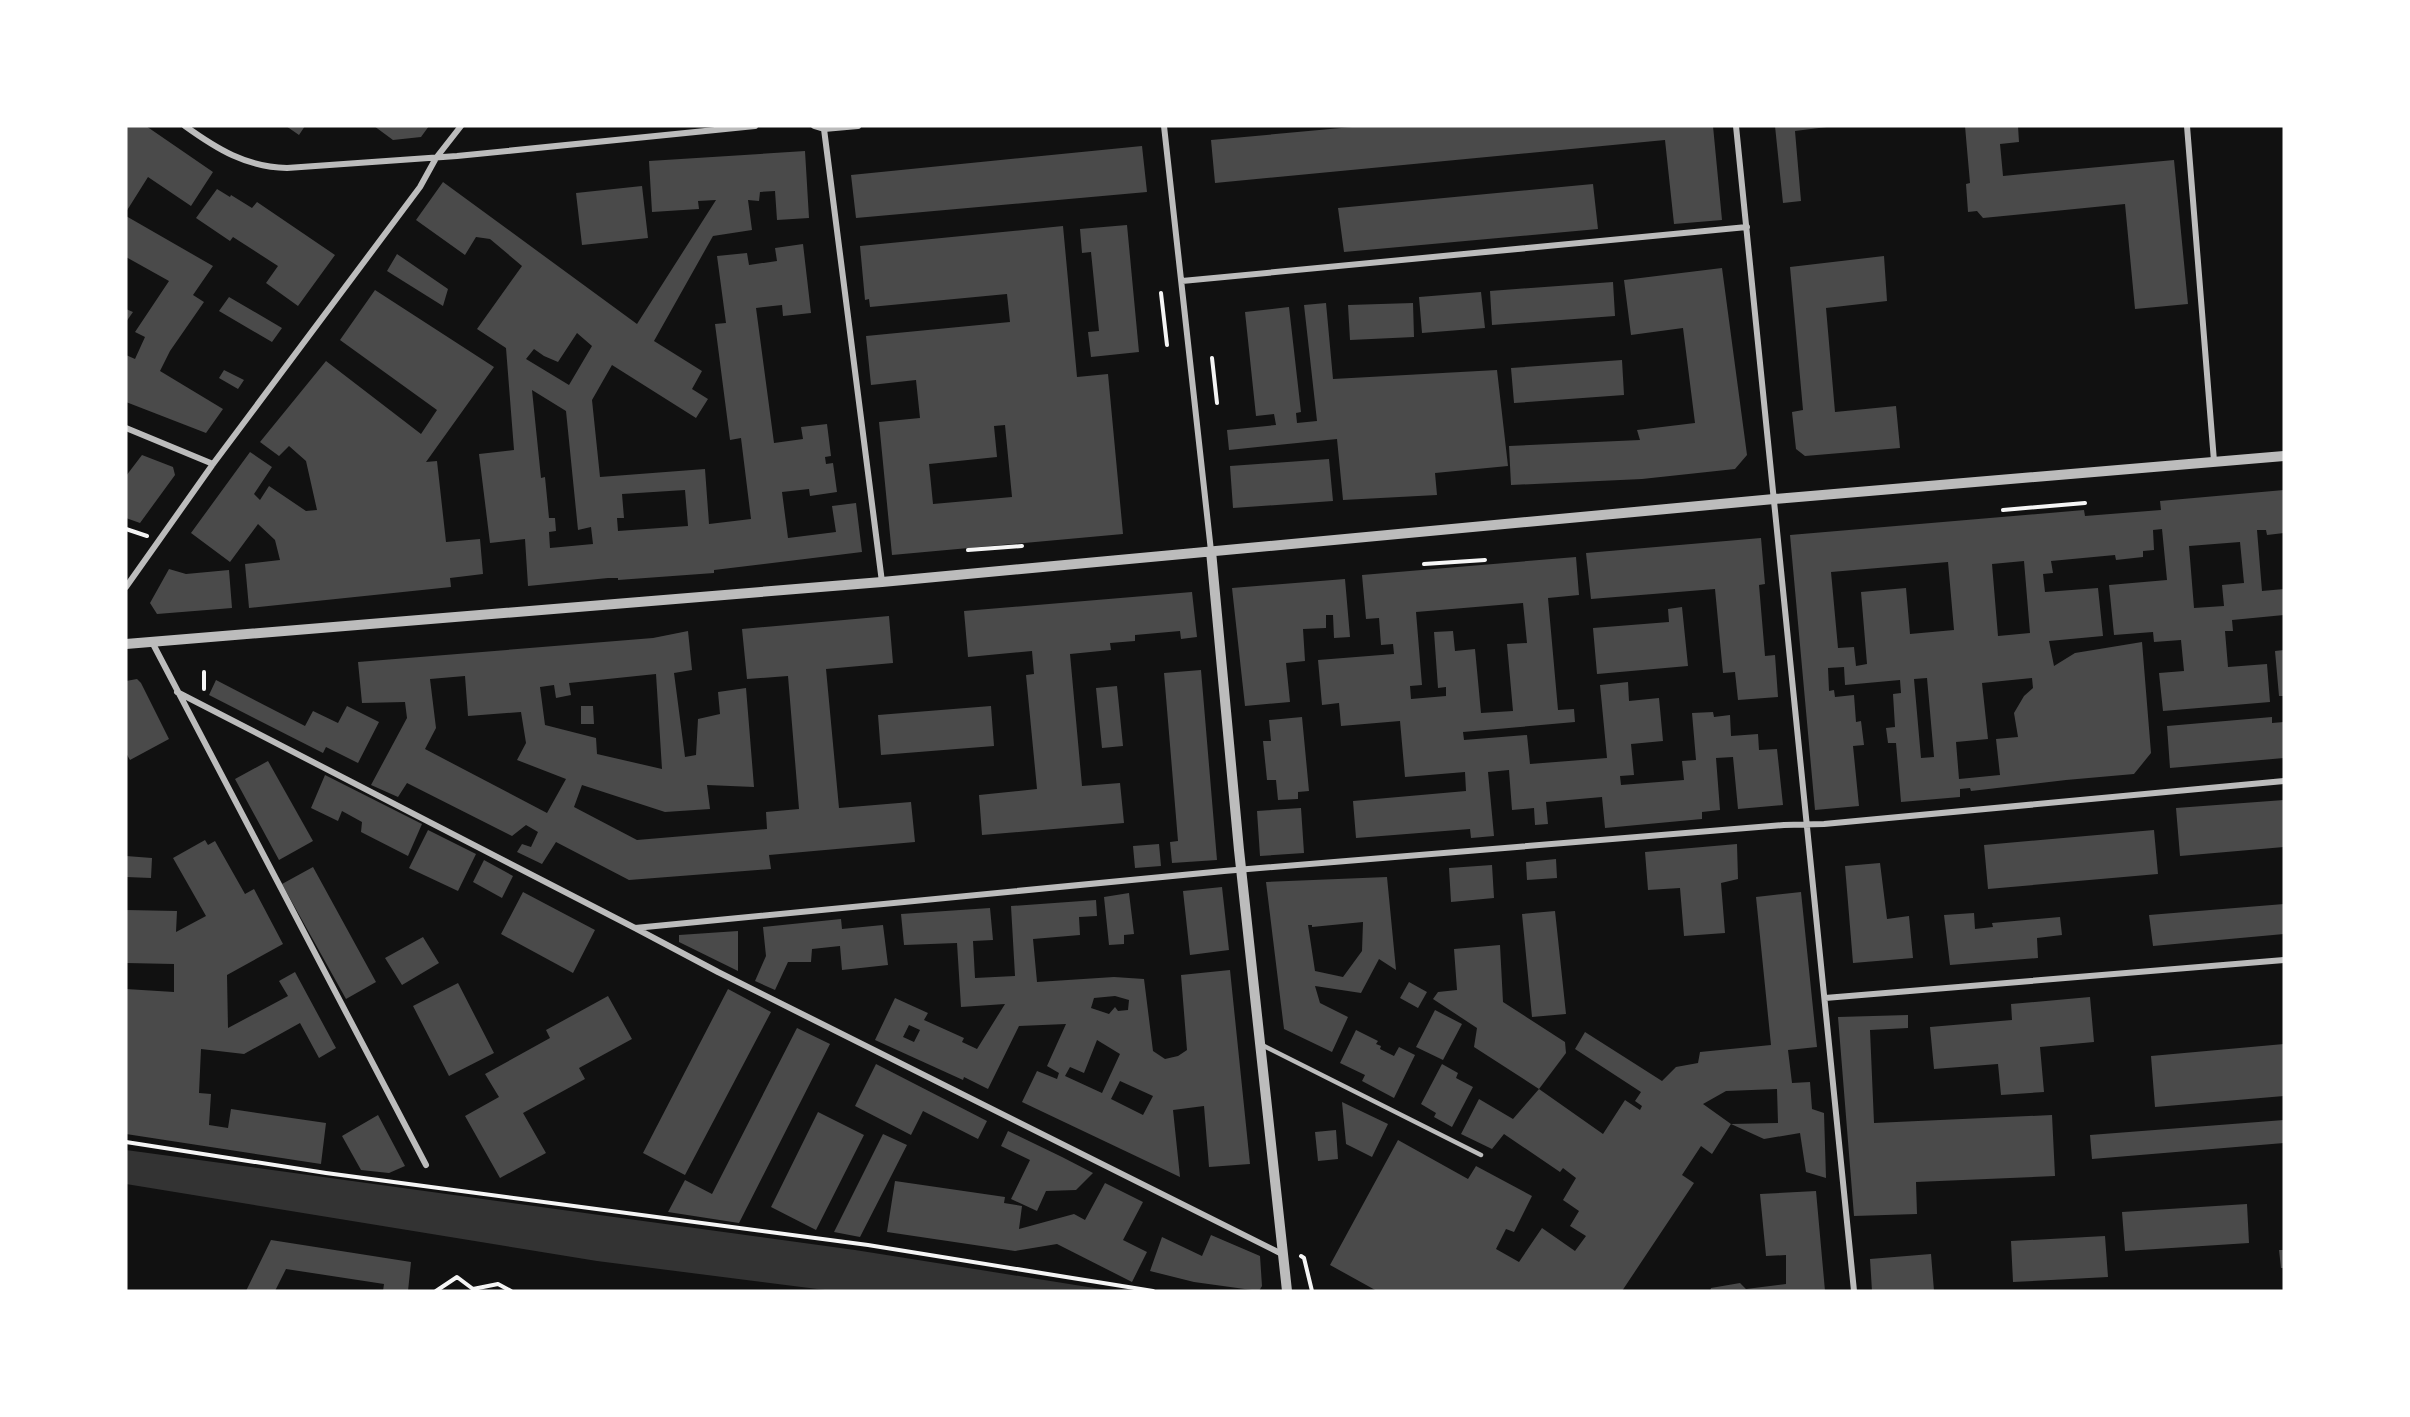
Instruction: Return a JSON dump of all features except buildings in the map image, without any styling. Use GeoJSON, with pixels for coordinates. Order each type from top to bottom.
{"type":"FeatureCollection","features":[{"type":"Feature","properties":{"kind":"street"},"geometry":{"type":"LineString","coordinates":[[185,126],[229,155],[271,167],[287,168],[436,158],[755,126]]}},
{"type":"Feature","properties":{"kind":"street"},"geometry":{"type":"LineString","coordinates":[[126,587],[213,464],[420,187],[436,158],[461,126]]}},
{"type":"Feature","properties":{"kind":"street"},"geometry":{"type":"LineString","coordinates":[[814,126],[823,128],[858,126]]}},
{"type":"Feature","properties":{"kind":"street"},"geometry":{"type":"LineString","coordinates":[[1164,126],[1211,551],[1287,1291]]}},
{"type":"Feature","properties":{"kind":"street"},"geometry":{"type":"LineString","coordinates":[[1736,126],[1854,1291]]}},
{"type":"Feature","properties":{"kind":"street"},"geometry":{"type":"LineString","coordinates":[[2187,126],[2214,461]]}},
{"type":"Feature","properties":{"kind":"street"},"geometry":{"type":"LineString","coordinates":[[823,128],[882,582]]}},
{"type":"Feature","properties":{"kind":"street"},"geometry":{"type":"LineString","coordinates":[[1182,281],[1747,227]]}},
{"type":"Feature","properties":{"kind":"street"},"geometry":{"type":"LineString","coordinates":[[126,428],[213,464]]}},
{"type":"Feature","properties":{"kind":"street"},"geometry":{"type":"LineString","coordinates":[[126,644],[882,582],[1774,498],[2284,456]]}},
{"type":"Feature","properties":{"kind":"street"},"geometry":{"type":"LineString","coordinates":[[152,642],[426,1165]]}},
{"type":"Feature","properties":{"kind":"street"},"geometry":{"type":"LineString","coordinates":[[177,692],[718,972],[1284,1255]]}},
{"type":"Feature","properties":{"kind":"street"},"geometry":{"type":"LineString","coordinates":[[635,928],[1242,870],[1808,825],[2284,781]]}},
{"type":"Feature","properties":{"kind":"street"},"geometry":{"type":"LineString","coordinates":[[1825,998],[2284,960]]}},
{"type":"Feature","properties":{"kind":"lane"},"geometry":{"type":"LineString","coordinates":[[1262,1045],[1481,1155]]}},
{"type":"Feature","properties":{"kind":"path"},"geometry":{"type":"LineString","coordinates":[[1161,293],[1167,345]]}},
{"type":"Feature","properties":{"kind":"path"},"geometry":{"type":"LineString","coordinates":[[1212,358],[1217,404]]}},
{"type":"Feature","properties":{"kind":"path"},"geometry":{"type":"LineString","coordinates":[[2003,510],[2085,503]]}},
{"type":"Feature","properties":{"kind":"path"},"geometry":{"type":"LineString","coordinates":[[968,550],[1022,546]]}},
{"type":"Feature","properties":{"kind":"path"},"geometry":{"type":"LineString","coordinates":[[1424,564],[1485,560]]}},
{"type":"Feature","properties":{"kind":"path"},"geometry":{"type":"LineString","coordinates":[[126,1142],[326,1173],[868,1245],[1153,1291]]}},
{"type":"Feature","properties":{"kind":"path"},"geometry":{"type":"LineString","coordinates":[[436,1291],[457,1277],[473,1289],[498,1284],[511,1291]]}},
{"type":"Feature","properties":{"kind":"shaded area"},"geometry":{"type":"Polygon","coordinates":[[[126,1150],[855,1250],[1113,1291],[833,1291],[597,1261],[126,1184],[126,1150]]]}}]}
